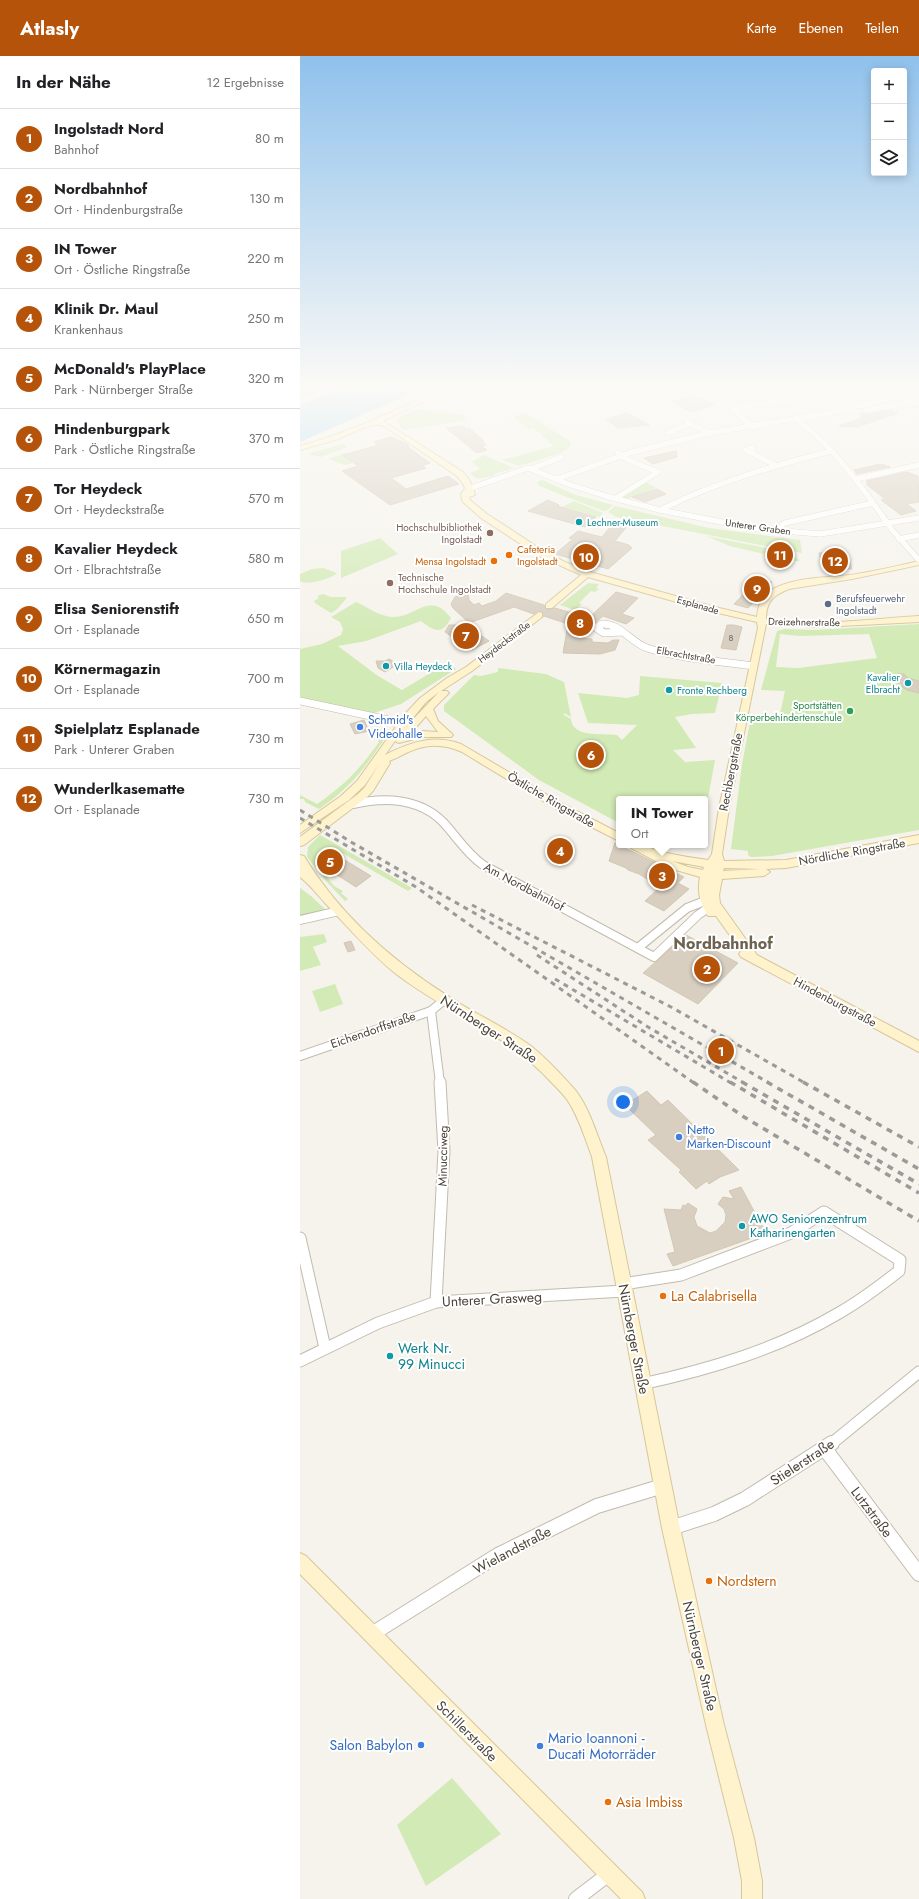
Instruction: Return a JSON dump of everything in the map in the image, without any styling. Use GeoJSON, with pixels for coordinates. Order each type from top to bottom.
{"type":"FeatureCollection","features":[{"type":"Feature","properties":{"kind":"street"},"geometry":{"type":"LineString","coordinates":[[457,472],[466,481],[468,489],[514,472]]}},
{"type":"Feature","properties":{"kind":"street","name":"Unterer Graben"},"geometry":{"type":"LineString","coordinates":[[538,472],[557,480],[660,510],[758,529],[825,534],[891,528],[919,518]]}},
{"type":"Feature","properties":{"kind":"street"},"geometry":{"type":"LineString","coordinates":[[557,480],[576,472]]}},
{"type":"Feature","properties":{"kind":"street"},"geometry":{"type":"LineString","coordinates":[[616,498],[658,472]]}},
{"type":"Feature","properties":{"kind":"street"},"geometry":{"type":"LineString","coordinates":[[660,510],[682,499],[756,472]]}},
{"type":"Feature","properties":{"kind":"street"},"geometry":{"type":"LineString","coordinates":[[853,472],[859,478],[873,503],[899,539],[919,562]]}},
{"type":"Feature","properties":{"kind":"street"},"geometry":{"type":"LineString","coordinates":[[859,478],[887,472]]}},
{"type":"Feature","properties":{"kind":"street","name":"Esplanade"},"geometry":{"type":"LineString","coordinates":[[468,489],[465,498],[475,510],[542,554],[587,574],[708,608],[762,620]]}},
{"type":"Feature","properties":{"kind":"street"},"geometry":{"type":"LineString","coordinates":[[781,531],[782,525],[785,523],[873,503]]}},
{"type":"Feature","properties":{"kind":"street"},"geometry":{"type":"LineString","coordinates":[[899,539],[919,534]]}},
{"type":"Feature","properties":{"kind":"street"},"geometry":{"type":"LineString","coordinates":[[762,620],[764,606],[767,599],[780,589],[919,562]]}},
{"type":"Feature","properties":{"kind":"street"},"geometry":{"type":"LineString","coordinates":[[549,606],[587,574]]}},
{"type":"Feature","properties":{"kind":"street","name":"Heydeckstraße"},"geometry":{"type":"LineString","coordinates":[[300,830],[345,798],[361,783],[428,708],[469,669],[539,615]]}},
{"type":"Feature","properties":{"kind":"street","name":"Dreizehnerstraße"},"geometry":{"type":"LineString","coordinates":[[762,620],[777,623],[821,624],[919,619]]}},
{"type":"Feature","properties":{"kind":"street","name":"Rechbergstraße"},"geometry":{"type":"LineString","coordinates":[[714,866],[732,767],[762,628],[762,620]]}},
{"type":"Feature","properties":{"kind":"street","name":"Elbrachtstraße"},"geometry":{"type":"LineString","coordinates":[[622,632],[638,643],[656,650],[686,657],[753,666]]}},
{"type":"Feature","properties":{"kind":"street","name":"Heydeckstraße"},"geometry":{"type":"LineString","coordinates":[[407,731],[423,700],[450,680],[469,669]]}},
{"type":"Feature","properties":{"kind":"street","name":"Östliche Ringstraße"},"geometry":{"type":"LineString","coordinates":[[300,701],[389,720],[407,731],[448,735],[459,739],[475,749],[484,760]]}},
{"type":"Feature","properties":{"kind":"street"},"geometry":{"type":"LineString","coordinates":[[428,708],[429,716],[434,725],[448,735]]}},
{"type":"Feature","properties":{"kind":"street"},"geometry":{"type":"LineString","coordinates":[[387,754],[407,731],[427,742]]}},
{"type":"Feature","properties":{"kind":"street","name":"Heydeckstraße"},"geometry":{"type":"LineString","coordinates":[[300,842],[353,804],[369,789],[387,754],[427,742]]}},
{"type":"Feature","properties":{"kind":"street","name":"Östliche Ringstraße"},"geometry":{"type":"LineString","coordinates":[[427,742],[443,742],[452,744],[484,760],[579,817],[616,836]]}},
{"type":"Feature","properties":{"kind":"street","name":"Am Nordbahnhof"},"geometry":{"type":"LineString","coordinates":[[353,804],[377,800],[396,801],[428,810],[481,864],[654,956],[710,905]]}},
{"type":"Feature","properties":{"kind":"street","name":"Nördliche Ringstraße"},"geometry":{"type":"LineString","coordinates":[[714,866],[740,876],[786,864],[919,839]]}},
{"type":"Feature","properties":{"kind":"street"},"geometry":{"type":"LineString","coordinates":[[639,948],[687,908],[710,905],[713,895],[714,866],[677,868],[642,848]]}},
{"type":"Feature","properties":{"kind":"street"},"geometry":{"type":"LineString","coordinates":[[300,859],[313,881]]}},
{"type":"Feature","properties":{"kind":"street","name":"Nürnberger Straße"},"geometry":{"type":"LineString","coordinates":[[300,872],[313,881],[324,895],[382,955],[401,971],[444,1000],[532,1055],[552,1073],[572,1096],[582,1114],[599,1157],[671,1528],[715,1725],[744,1838],[752,1881],[752,1899]]}},
{"type":"Feature","properties":{"kind":"street","name":"Nürnberger Straße"},"geometry":{"type":"LineString","coordinates":[[300,880],[324,895]]}},
{"type":"Feature","properties":{"kind":"street","name":"Hindenburgstraße"},"geometry":{"type":"LineString","coordinates":[[710,905],[736,945],[743,952],[919,1047]]}},
{"type":"Feature","properties":{"kind":"street"},"geometry":{"type":"LineString","coordinates":[[300,920],[340,911]]}},
{"type":"Feature","properties":{"kind":"street","name":"Eichendorffstraße"},"geometry":{"type":"LineString","coordinates":[[300,1056],[431,1011],[444,1000]]}},
{"type":"Feature","properties":{"kind":"street","name":"Minucciweg"},"geometry":{"type":"LineString","coordinates":[[431,1011],[442,1096],[444,1151],[436,1302]]}},
{"type":"Feature","properties":{"kind":"street","name":"Unterer Grasweg"},"geometry":{"type":"LineString","coordinates":[[300,1361],[378,1323],[436,1302],[624,1287],[681,1276],[791,1233],[824,1212],[900,1260],[899,1271],[869,1295],[832,1318],[793,1338],[754,1354],[717,1366],[642,1384]]}},
{"type":"Feature","properties":{"kind":"street"},"geometry":{"type":"LineString","coordinates":[[300,1238],[325,1348]]}},
{"type":"Feature","properties":{"kind":"street","name":"Stielerstraße"},"geometry":{"type":"LineString","coordinates":[[671,1528],[714,1514],[745,1499],[825,1450],[919,1372]]}},
{"type":"Feature","properties":{"kind":"street","name":"Lutzstraße"},"geometry":{"type":"LineString","coordinates":[[825,1450],[919,1574]]}},
{"type":"Feature","properties":{"kind":"street","name":"Wielandstraße"},"geometry":{"type":"LineString","coordinates":[[372,1634],[504,1553],[597,1506],[663,1486]]}},
{"type":"Feature","properties":{"kind":"street","name":"Schillerstraße"},"geometry":{"type":"LineString","coordinates":[[300,1563],[635,1899]]}},
{"type":"Feature","properties":{"kind":"street"},"geometry":{"type":"LineString","coordinates":[[576,1899],[610,1873]]}},
{"type":"Feature","properties":{"kind":"green space"},"geometry":{"type":"Polygon","coordinates":[[[501,472],[494,474],[494,476],[477,479],[470,473],[501,472]]]}},
{"type":"Feature","properties":{"kind":"green space"},"geometry":{"type":"Polygon","coordinates":[[[542,480],[576,495],[613,505],[606,511],[603,511],[539,486],[537,482],[542,480]]]}},
{"type":"Feature","properties":{"kind":"green space"},"geometry":{"type":"Polygon","coordinates":[[[646,482],[656,488],[627,499],[620,497],[646,482]]]}},
{"type":"Feature","properties":{"kind":"green space"},"geometry":{"type":"Polygon","coordinates":[[[574,501],[603,513],[599,517],[562,507],[574,501]]]}},
{"type":"Feature","properties":{"kind":"green space"},"geometry":{"type":"Polygon","coordinates":[[[615,506],[709,528],[800,540],[802,553],[616,517],[608,512],[615,506]]]}},
{"type":"Feature","properties":{"kind":"green space"},"geometry":{"type":"Polygon","coordinates":[[[706,536],[791,553],[800,561],[794,561],[730,546],[706,536]]]}},
{"type":"Feature","properties":{"kind":"green space"},"geometry":{"type":"Polygon","coordinates":[[[380,538],[398,554],[341,578],[341,551],[380,538]]]}},
{"type":"Feature","properties":{"kind":"green space"},"geometry":{"type":"Polygon","coordinates":[[[323,568],[337,573],[319,581],[308,583],[300,581],[300,574],[312,569],[323,568]]]}},
{"type":"Feature","properties":{"kind":"green space"},"geometry":{"type":"Polygon","coordinates":[[[588,583],[599,584],[596,588],[599,589],[595,592],[591,591],[579,603],[582,604],[575,610],[560,605],[588,583]]]}},
{"type":"Feature","properties":{"kind":"green space"},"geometry":{"type":"Polygon","coordinates":[[[323,594],[331,597],[347,598],[338,609],[331,613],[314,601],[319,598],[317,596],[323,594]]]}},
{"type":"Feature","properties":{"kind":"green space"},"geometry":{"type":"Polygon","coordinates":[[[356,602],[388,617],[402,616],[430,605],[436,606],[443,610],[451,618],[448,624],[438,630],[421,621],[366,641],[338,646],[378,676],[402,690],[447,663],[456,669],[401,704],[374,713],[300,698],[300,649],[322,644],[341,635],[343,629],[340,622],[331,617],[356,602]]]}},
{"type":"Feature","properties":{"kind":"green space"},"geometry":{"type":"Polygon","coordinates":[[[919,624],[919,830],[772,856],[751,857],[748,855],[748,851],[731,849],[742,764],[750,722],[753,719],[767,722],[779,718],[785,691],[761,690],[777,631],[785,629],[813,630],[919,624]],[[780,634],[776,667],[798,668],[877,658],[869,634],[800,636],[780,634]]]}},
{"type":"Feature","properties":{"kind":"green space"},"geometry":{"type":"Polygon","coordinates":[[[498,668],[546,674],[564,682],[571,717],[564,713],[564,715],[571,719],[576,729],[582,732],[617,735],[622,740],[637,725],[588,723],[578,693],[627,698],[639,695],[640,676],[722,683],[715,713],[692,714],[675,717],[696,748],[673,750],[685,762],[715,760],[708,798],[708,796],[616,796],[616,821],[539,780],[444,711],[444,705],[474,675],[481,676],[498,672],[498,668]]]}},
{"type":"Feature","properties":{"kind":"green space"},"geometry":{"type":"Polygon","coordinates":[[[389,732],[374,755],[358,774],[331,800],[319,809],[305,802],[304,799],[300,799],[300,795],[317,804],[327,797],[344,783],[365,760],[379,742],[376,735],[389,732]]]}},
{"type":"Feature","properties":{"kind":"green space"},"geometry":{"type":"Polygon","coordinates":[[[320,835],[412,888],[408,891],[337,850],[327,851],[318,857],[317,864],[334,886],[343,891],[341,893],[348,899],[345,901],[326,881],[307,857],[308,847],[320,835]]]}},
{"type":"Feature","properties":{"kind":"green space"},"geometry":{"type":"Polygon","coordinates":[[[333,854],[343,859],[328,869],[323,859],[333,854]]]}},
{"type":"Feature","properties":{"kind":"green space"},"geometry":{"type":"Polygon","coordinates":[[[300,888],[311,896],[327,911],[300,917],[300,888]]]}},
{"type":"Feature","properties":{"kind":"green space"},"geometry":{"type":"Polygon","coordinates":[[[324,934],[327,942],[313,947],[321,965],[300,971],[300,937],[324,934]]]}},
{"type":"Feature","properties":{"kind":"green space"},"geometry":{"type":"Polygon","coordinates":[[[335,984],[343,1004],[320,1012],[312,991],[335,984]]]}},
{"type":"Feature","properties":{"kind":"green space"},"geometry":{"type":"Polygon","coordinates":[[[452,1778],[501,1834],[426,1886],[397,1825],[452,1778]]]}},
{"type":"Feature","properties":{"kind":"building"},"geometry":{"type":"Polygon","coordinates":[[[343,472],[412,472],[391,478],[406,489],[448,476],[459,484],[390,505],[343,472]]]}},
{"type":"Feature","properties":{"kind":"building"},"geometry":{"type":"Polygon","coordinates":[[[856,472],[866,472],[857,474],[856,472]]]}},
{"type":"Feature","properties":{"kind":"building"},"geometry":{"type":"Polygon","coordinates":[[[906,472],[918,476],[919,502],[907,504],[916,511],[901,515],[881,500],[885,499],[866,484],[869,484],[866,481],[906,472]]]}},
{"type":"Feature","properties":{"kind":"building"},"geometry":{"type":"Polygon","coordinates":[[[657,489],[666,494],[645,502],[632,497],[657,489]]]}},
{"type":"Feature","properties":{"kind":"building"},"geometry":{"type":"Polygon","coordinates":[[[548,500],[559,505],[557,506],[596,517],[585,527],[528,511],[548,500]]]}},
{"type":"Feature","properties":{"kind":"building"},"geometry":{"type":"Polygon","coordinates":[[[615,521],[629,524],[615,541],[629,545],[632,548],[608,569],[555,554],[573,539],[569,538],[578,531],[602,537],[615,521]]]}},
{"type":"Feature","properties":{"kind":"building"},"geometry":{"type":"Polygon","coordinates":[[[847,552],[852,569],[823,569],[819,553],[847,552]]]}},
{"type":"Feature","properties":{"kind":"building"},"geometry":{"type":"Polygon","coordinates":[[[758,579],[772,582],[748,608],[734,604],[758,579]]]}},
{"type":"Feature","properties":{"kind":"building"},"geometry":{"type":"Polygon","coordinates":[[[616,592],[638,598],[622,614],[634,618],[626,624],[603,616],[578,638],[592,639],[592,642],[608,643],[613,640],[619,640],[615,650],[600,654],[563,653],[568,624],[544,616],[542,612],[538,611],[534,614],[514,607],[469,623],[453,608],[451,604],[455,597],[464,593],[468,593],[469,600],[474,605],[479,603],[482,606],[496,601],[506,593],[544,605],[546,610],[555,608],[589,618],[616,592]]]}},
{"type":"Feature","properties":{"kind":"building"},"geometry":{"type":"Polygon","coordinates":[[[449,625],[465,625],[489,641],[472,650],[445,632],[449,625]]]}},
{"type":"Feature","properties":{"kind":"building"},"geometry":{"type":"Polygon","coordinates":[[[727,625],[742,627],[736,650],[721,648],[727,625]]]}},
{"type":"Feature","properties":{"kind":"building","name":"Villa Heydeck"},"geometry":{"type":"Polygon","coordinates":[[[389,659],[398,664],[385,672],[378,668],[376,661],[385,661],[389,659]]]}},
{"type":"Feature","properties":{"kind":"building","name":"Kavalier Elbracht"},"geometry":{"type":"Polygon","coordinates":[[[898,674],[904,674],[908,678],[919,681],[919,693],[907,690],[899,685],[896,679],[898,674]]]}},
{"type":"Feature","properties":{"kind":"building","name":"Schmid's Videohalle"},"geometry":{"type":"Polygon","coordinates":[[[364,720],[369,731],[355,734],[350,724],[364,720]]]}},
{"type":"Feature","properties":{"kind":"building"},"geometry":{"type":"Polygon","coordinates":[[[615,843],[616,848],[625,848],[684,877],[678,883],[689,889],[664,911],[645,901],[660,887],[639,874],[609,861],[615,843]]]}},
{"type":"Feature","properties":{"kind":"building"},"geometry":{"type":"Polygon","coordinates":[[[343,859],[371,876],[356,887],[328,869],[343,859]]]}},
{"type":"Feature","properties":{"kind":"building","name":"Nordbahnhof"},"geometry":{"type":"Polygon","coordinates":[[[686,935],[738,963],[698,1004],[643,973],[686,935]]]}},
{"type":"Feature","properties":{"kind":"building"},"geometry":{"type":"Polygon","coordinates":[[[351,941],[355,950],[348,952],[344,943],[351,941]]]}},
{"type":"Feature","properties":{"kind":"building","name":"Netto Marken-Discount"},"geometry":{"type":"Polygon","coordinates":[[[647,1091],[661,1105],[668,1100],[739,1170],[720,1177],[709,1184],[707,1181],[696,1189],[679,1172],[681,1170],[648,1140],[656,1135],[625,1105],[647,1091]]]}},
{"type":"Feature","properties":{"kind":"building","name":"AWO Seniorenzentrum Katharinengarten"},"geometry":{"type":"Polygon","coordinates":[[[741,1187],[766,1233],[673,1266],[667,1254],[675,1252],[664,1209],[681,1210],[683,1205],[685,1206],[688,1203],[697,1209],[694,1217],[697,1226],[710,1233],[716,1231],[725,1222],[726,1215],[724,1209],[718,1204],[723,1197],[734,1199],[729,1191],[741,1187]]]}},
{"type":"Feature","properties":{"kind":"tunnel"},"geometry":{"type":"LineString","coordinates":[[539,615],[549,606]]}},
{"type":"Feature","properties":{"kind":"railway"},"geometry":{"type":"LineString","coordinates":[[300,810],[351,842],[769,1083]]}},
{"type":"Feature","properties":{"kind":"railway"},"geometry":{"type":"LineString","coordinates":[[300,818],[416,887],[694,1083]]}},
{"type":"Feature","properties":{"kind":"railway"},"geometry":{"type":"LineString","coordinates":[[472,905],[671,1007],[805,1083]]}},
{"type":"Feature","properties":{"kind":"railway"},"geometry":{"type":"LineString","coordinates":[[537,955],[648,1027],[744,1083]]}},
{"type":"Feature","properties":{"kind":"railway"},"geometry":{"type":"LineString","coordinates":[[555,979],[731,1083]]}},
{"type":"Feature","properties":{"kind":"railway"},"geometry":{"type":"LineString","coordinates":[[693,1082],[744,1117],[919,1221]]}},
{"type":"Feature","properties":{"kind":"railway"},"geometry":{"type":"LineString","coordinates":[[730,1082],[919,1193]]}},
{"type":"Feature","properties":{"kind":"railway"},"geometry":{"type":"LineString","coordinates":[[742,1082],[919,1184]]}},
{"type":"Feature","properties":{"kind":"railway"},"geometry":{"type":"LineString","coordinates":[[767,1082],[919,1169]]}},
{"type":"Feature","properties":{"kind":"railway"},"geometry":{"type":"LineString","coordinates":[[803,1082],[919,1147]]}},
{"type":"Feature","properties":{"kind":"place","name":"Lechner-Museum"},"geometry":{"type":"Point","coordinates":[579,522]}},
{"type":"Feature","properties":{"kind":"place","name":"Hochschulbibliothek Ingolstadt"},"geometry":{"type":"Point","coordinates":[490,533]}},
{"type":"Feature","properties":{"kind":"place","name":"Cafeteria Ingolstadt"},"geometry":{"type":"Point","coordinates":[509,555]}},
{"type":"Feature","properties":{"kind":"place","name":"Spielplatz Esplanade"},"geometry":{"type":"Point","coordinates":[780,555]}},
{"type":"Feature","properties":{"kind":"place","name":"Körnermagazin"},"geometry":{"type":"Point","coordinates":[586,557]}},
{"type":"Feature","properties":{"kind":"place","name":"Mensa Ingolstadt"},"geometry":{"type":"Point","coordinates":[494,561]}},
{"type":"Feature","properties":{"kind":"place","name":"Wunderlkasematte"},"geometry":{"type":"Point","coordinates":[835,561]}},
{"type":"Feature","properties":{"kind":"place","name":"Technische Hochschule Ingolstadt"},"geometry":{"type":"Point","coordinates":[390,583]}},
{"type":"Feature","properties":{"kind":"place","name":"Elisa Seniorenstift"},"geometry":{"type":"Point","coordinates":[757,589]}},
{"type":"Feature","properties":{"kind":"place","name":"Berufsfeuerwehr Ingolstadt"},"geometry":{"type":"Point","coordinates":[828,604]}},
{"type":"Feature","properties":{"kind":"place","name":"Kavalier Heydeck"},"geometry":{"type":"Point","coordinates":[580,623]}},
{"type":"Feature","properties":{"kind":"place","name":"Tor Heydeck"},"geometry":{"type":"Point","coordinates":[466,636]}},
{"type":"Feature","properties":{"kind":"place","name":"Villa Heydeck"},"geometry":{"type":"Point","coordinates":[386,666]}},
{"type":"Feature","properties":{"kind":"place","name":"Kavalier Elbracht"},"geometry":{"type":"Point","coordinates":[908,683]}},
{"type":"Feature","properties":{"kind":"place","name":"Fronte Rechberg"},"geometry":{"type":"Point","coordinates":[669,690]}},
{"type":"Feature","properties":{"kind":"place","name":"Sportstätten Körperbehindertenschule"},"geometry":{"type":"Point","coordinates":[850,711]}},
{"type":"Feature","properties":{"kind":"place","name":"Schmid's Videohalle"},"geometry":{"type":"Point","coordinates":[360,727]}},
{"type":"Feature","properties":{"kind":"place","name":"Hindenburgpark"},"geometry":{"type":"Point","coordinates":[591,755]}},
{"type":"Feature","properties":{"kind":"place","name":"Klinik Dr. Maul"},"geometry":{"type":"Point","coordinates":[560,851]}},
{"type":"Feature","properties":{"kind":"place","name":"McDonald's PlayPlace"},"geometry":{"type":"Point","coordinates":[330,862]}},
{"type":"Feature","properties":{"kind":"place","name":"IN Tower"},"geometry":{"type":"Point","coordinates":[662,876]}},
{"type":"Feature","properties":{"kind":"place","name":"Nordbahnhof"},"geometry":{"type":"Point","coordinates":[707,969]}},
{"type":"Feature","properties":{"kind":"place","name":"Ingolstadt Nord"},"geometry":{"type":"Point","coordinates":[721,1051]}},
{"type":"Feature","properties":{"kind":"place","name":"Netto Marken-Discount"},"geometry":{"type":"Point","coordinates":[679,1137]}},
{"type":"Feature","properties":{"kind":"place","name":"AWO Seniorenzentrum Katharinengarten"},"geometry":{"type":"Point","coordinates":[742,1226]}},
{"type":"Feature","properties":{"kind":"place","name":"La Calabrisella"},"geometry":{"type":"Point","coordinates":[663,1296]}},
{"type":"Feature","properties":{"kind":"place","name":"Werk Nr. 99 Minucci"},"geometry":{"type":"Point","coordinates":[390,1356]}},
{"type":"Feature","properties":{"kind":"place","name":"Nordstern"},"geometry":{"type":"Point","coordinates":[709,1581]}},
{"type":"Feature","properties":{"kind":"place","name":"Salon Babylon"},"geometry":{"type":"Point","coordinates":[421,1745]}},
{"type":"Feature","properties":{"kind":"place","name":"Mario Ioannoni - Ducati Motorräder"},"geometry":{"type":"Point","coordinates":[540,1746]}},
{"type":"Feature","properties":{"kind":"place","name":"Asia Imbiss"},"geometry":{"type":"Point","coordinates":[608,1802]}},
{"type":"Feature","properties":{"kind":"district","name":"Nordbahnhof"},"geometry":{"type":"Point","coordinates":[723,943]}}]}
